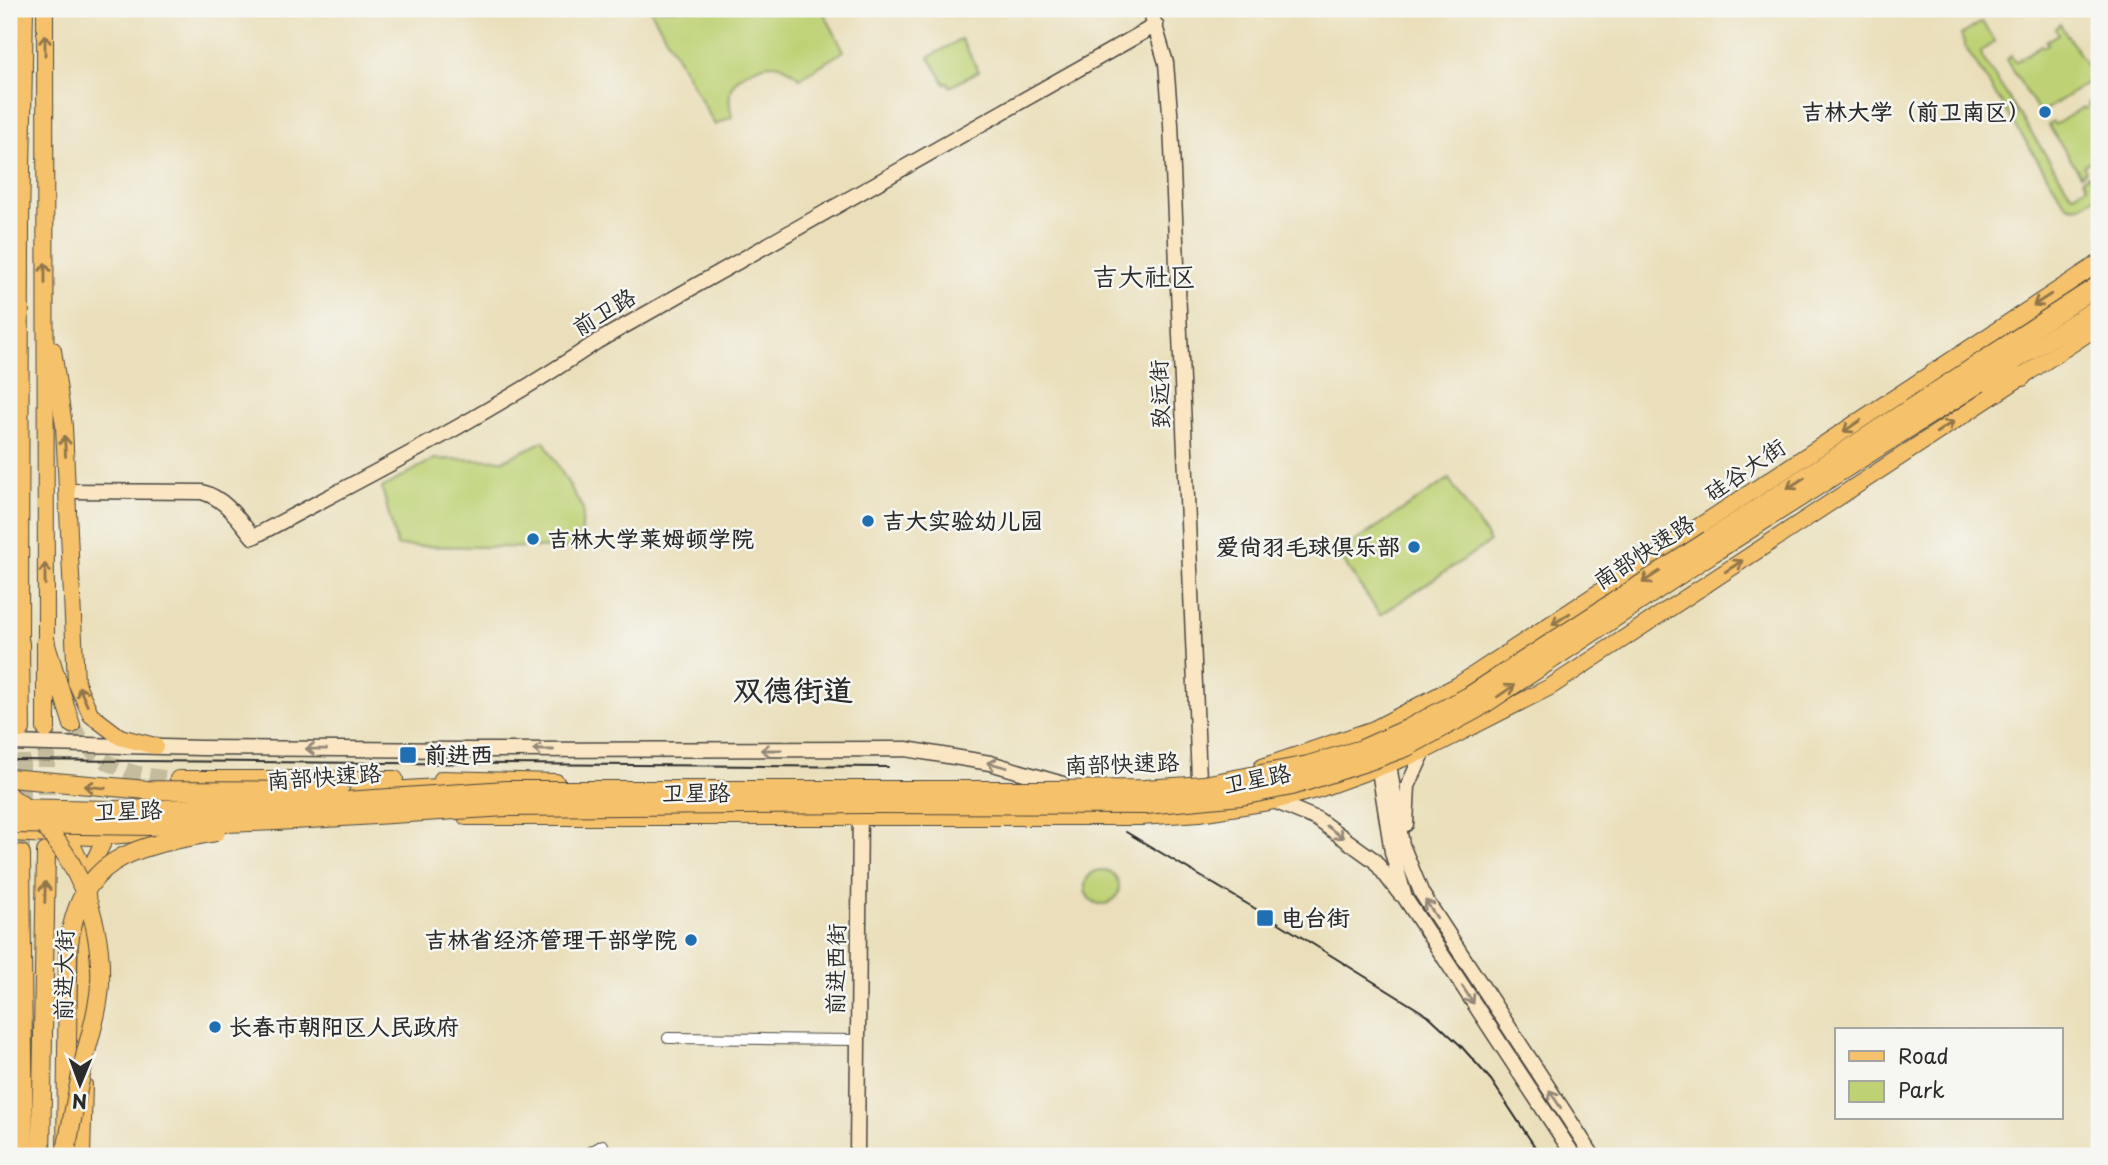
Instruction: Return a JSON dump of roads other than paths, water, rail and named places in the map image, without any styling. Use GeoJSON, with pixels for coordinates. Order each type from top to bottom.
{"type":"FeatureCollection","features":[{"type":"Feature","properties":{"kind":"highway","name":"南部快速路"},"geometry":{"type":"LineString","coordinates":[[9,825],[114,826],[277,821],[506,807],[1146,805],[1241,796],[1292,786],[1407,747],[1477,709],[1711,546],[2099,285]]}},
{"type":"Feature","properties":{"kind":"highway","name":"南部快速路"},"geometry":{"type":"LineString","coordinates":[[9,808],[113,810],[259,806],[506,790],[1145,789],[1204,786],[1308,765],[1362,749],[1469,696],[2099,307]]}},
{"type":"Feature","properties":{"kind":"highway"},"geometry":{"type":"LineString","coordinates":[[1979,383],[2022,377]]}},
{"type":"Feature","properties":{"kind":"highway"},"geometry":{"type":"LineString","coordinates":[[46,642],[46,729]]}},
{"type":"Feature","properties":{"kind":"highway"},"geometry":{"type":"LineString","coordinates":[[20,643],[21,729]]}},
{"type":"Feature","properties":{"kind":"highway"},"geometry":{"type":"LineString","coordinates":[[9,778],[146,790],[506,790]]}},
{"type":"Feature","properties":{"kind":"highway"},"geometry":{"type":"LineString","coordinates":[[9,796],[34,816],[67,856],[83,887],[96,935],[100,968],[97,1009],[66,1151]]}},
{"type":"Feature","properties":{"kind":"highway"},"geometry":{"type":"LineString","coordinates":[[66,1151],[66,968],[69,936],[79,903],[107,866],[134,849],[277,821]]}},
{"type":"Feature","properties":{"kind":"highway"},"geometry":{"type":"LineString","coordinates":[[43,1152],[46,852]]}},
{"type":"Feature","properties":{"kind":"highway"},"geometry":{"type":"LineString","coordinates":[[21,854],[22,1153]]}},
{"type":"Feature","properties":{"kind":"main road"},"geometry":{"type":"LineString","coordinates":[[9,682],[20,643],[15,224],[25,9]]}},
{"type":"Feature","properties":{"kind":"main road"},"geometry":{"type":"LineString","coordinates":[[45,9],[46,642],[72,725]]}},
{"type":"Feature","properties":{"kind":"main road"},"geometry":{"type":"LineString","coordinates":[[9,251],[15,224]]}},
{"type":"Feature","properties":{"kind":"main road","name":"硅谷大街"},"geometry":{"type":"LineString","coordinates":[[1374,729],[1458,685],[1550,626],[2099,263]]}},
{"type":"Feature","properties":{"kind":"main road"},"geometry":{"type":"LineString","coordinates":[[45,305],[64,426],[76,682],[91,715],[120,737],[155,746]]}},
{"type":"Feature","properties":{"kind":"main road"},"geometry":{"type":"LineString","coordinates":[[1383,766],[1424,751],[1550,687],[2099,327]]}},
{"type":"Feature","properties":{"kind":"main road","name":"卫星路"},"geometry":{"type":"LineString","coordinates":[[9,802],[261,799],[428,786],[622,783],[1147,783],[1237,774],[1272,765],[1374,729]]}},
{"type":"Feature","properties":{"kind":"main road","name":"卫星路"},"geometry":{"type":"LineString","coordinates":[[9,833],[106,836],[411,817],[1140,817],[1200,813],[1274,801],[1319,789],[1383,766]]}},
{"type":"Feature","properties":{"kind":"main road"},"geometry":{"type":"LineString","coordinates":[[178,779],[447,779],[622,783]]}},
{"type":"Feature","properties":{"kind":"main road"},"geometry":{"type":"LineString","coordinates":[[9,825],[44,802]]}},
{"type":"Feature","properties":{"kind":"main road","name":"前进大街"},"geometry":{"type":"LineString","coordinates":[[44,802],[69,835],[82,869],[86,903],[88,937],[82,1156]]}},
{"type":"Feature","properties":{"kind":"main road"},"geometry":{"type":"LineString","coordinates":[[86,903],[94,861],[106,836]]}},
{"type":"Feature","properties":{"kind":"street","name":"致远街"},"geometry":{"type":"LineString","coordinates":[[1150,9],[1166,62],[1171,124],[1199,779]]}},
{"type":"Feature","properties":{"kind":"street","name":"前卫路"},"geometry":{"type":"LineString","coordinates":[[68,491],[202,492],[215,496],[227,506],[253,537],[540,379],[598,341],[1156,25]]}},
{"type":"Feature","properties":{"kind":"street"},"geometry":{"type":"LineString","coordinates":[[1374,729],[1410,871],[1422,894],[1593,1156]]}},
{"type":"Feature","properties":{"kind":"street","name":"卫星路"},"geometry":{"type":"LineString","coordinates":[[9,743],[452,750],[906,750],[990,763],[1063,784]]}},
{"type":"Feature","properties":{"kind":"street"},"geometry":{"type":"LineString","coordinates":[[1410,871],[1405,819],[1406,794],[1424,751]]}},
{"type":"Feature","properties":{"kind":"street"},"geometry":{"type":"LineString","coordinates":[[1383,766],[1392,852],[1405,898]]}},
{"type":"Feature","properties":{"kind":"street","name":"前进西街"},"geometry":{"type":"LineString","coordinates":[[857,1156],[860,783]]}},
{"type":"Feature","properties":{"kind":"street"},"geometry":{"type":"LineString","coordinates":[[1274,801],[1317,819],[1374,860],[1405,898],[1574,1156]]}},
{"type":"Feature","properties":{"kind":"street"},"geometry":{"type":"LineString","coordinates":[[668,1038],[858,1040]]}},
{"type":"Feature","properties":{"kind":"street"},"geometry":{"type":"LineString","coordinates":[[584,1156],[603,1145]]}},
{"type":"Feature","properties":{"kind":"tunnel"},"geometry":{"type":"LineString","coordinates":[[72,725],[92,751],[117,767],[145,775],[178,779]]}},
{"type":"Feature","properties":{"kind":"tunnel"},"geometry":{"type":"LineString","coordinates":[[21,729],[21,854]]}},
{"type":"Feature","properties":{"kind":"tunnel"},"geometry":{"type":"LineString","coordinates":[[46,729],[46,821]]}},
{"type":"Feature","properties":{"kind":"tram line"},"geometry":{"type":"LineString","coordinates":[[9,760],[888,767]]}},
{"type":"Feature","properties":{"kind":"tram line"},"geometry":{"type":"LineString","coordinates":[[1126,832],[1430,1017],[1491,1080],[1541,1156]]}},
{"type":"Feature","properties":{"kind":"place","name":"吉林大学（前卫南区）"},"geometry":{"type":"Point","coordinates":[2045,112]}},
{"type":"Feature","properties":{"kind":"place","name":"吉大实验幼儿园"},"geometry":{"type":"Point","coordinates":[868,521]}},
{"type":"Feature","properties":{"kind":"place","name":"吉林大学莱姆顿学院"},"geometry":{"type":"Point","coordinates":[533,539]}},
{"type":"Feature","properties":{"kind":"place","name":"爱尚羽毛球俱乐部"},"geometry":{"type":"Point","coordinates":[1414,547]}},
{"type":"Feature","properties":{"kind":"place","name":"前进西"},"geometry":{"type":"Point","coordinates":[408,755]}},
{"type":"Feature","properties":{"kind":"place","name":"电台街"},"geometry":{"type":"Point","coordinates":[1265,918]}},
{"type":"Feature","properties":{"kind":"place","name":"吉林省经济管理干部学院"},"geometry":{"type":"Point","coordinates":[691,940]}},
{"type":"Feature","properties":{"kind":"place","name":"长春市朝阳区人民政府"},"geometry":{"type":"Point","coordinates":[215,1027]}},
{"type":"Feature","properties":{"kind":"district","name":"吉大社区"},"geometry":{"type":"Point","coordinates":[1144,277]}},
{"type":"Feature","properties":{"kind":"district","name":"双德街道"},"geometry":{"type":"Point","coordinates":[793,691]}}]}
